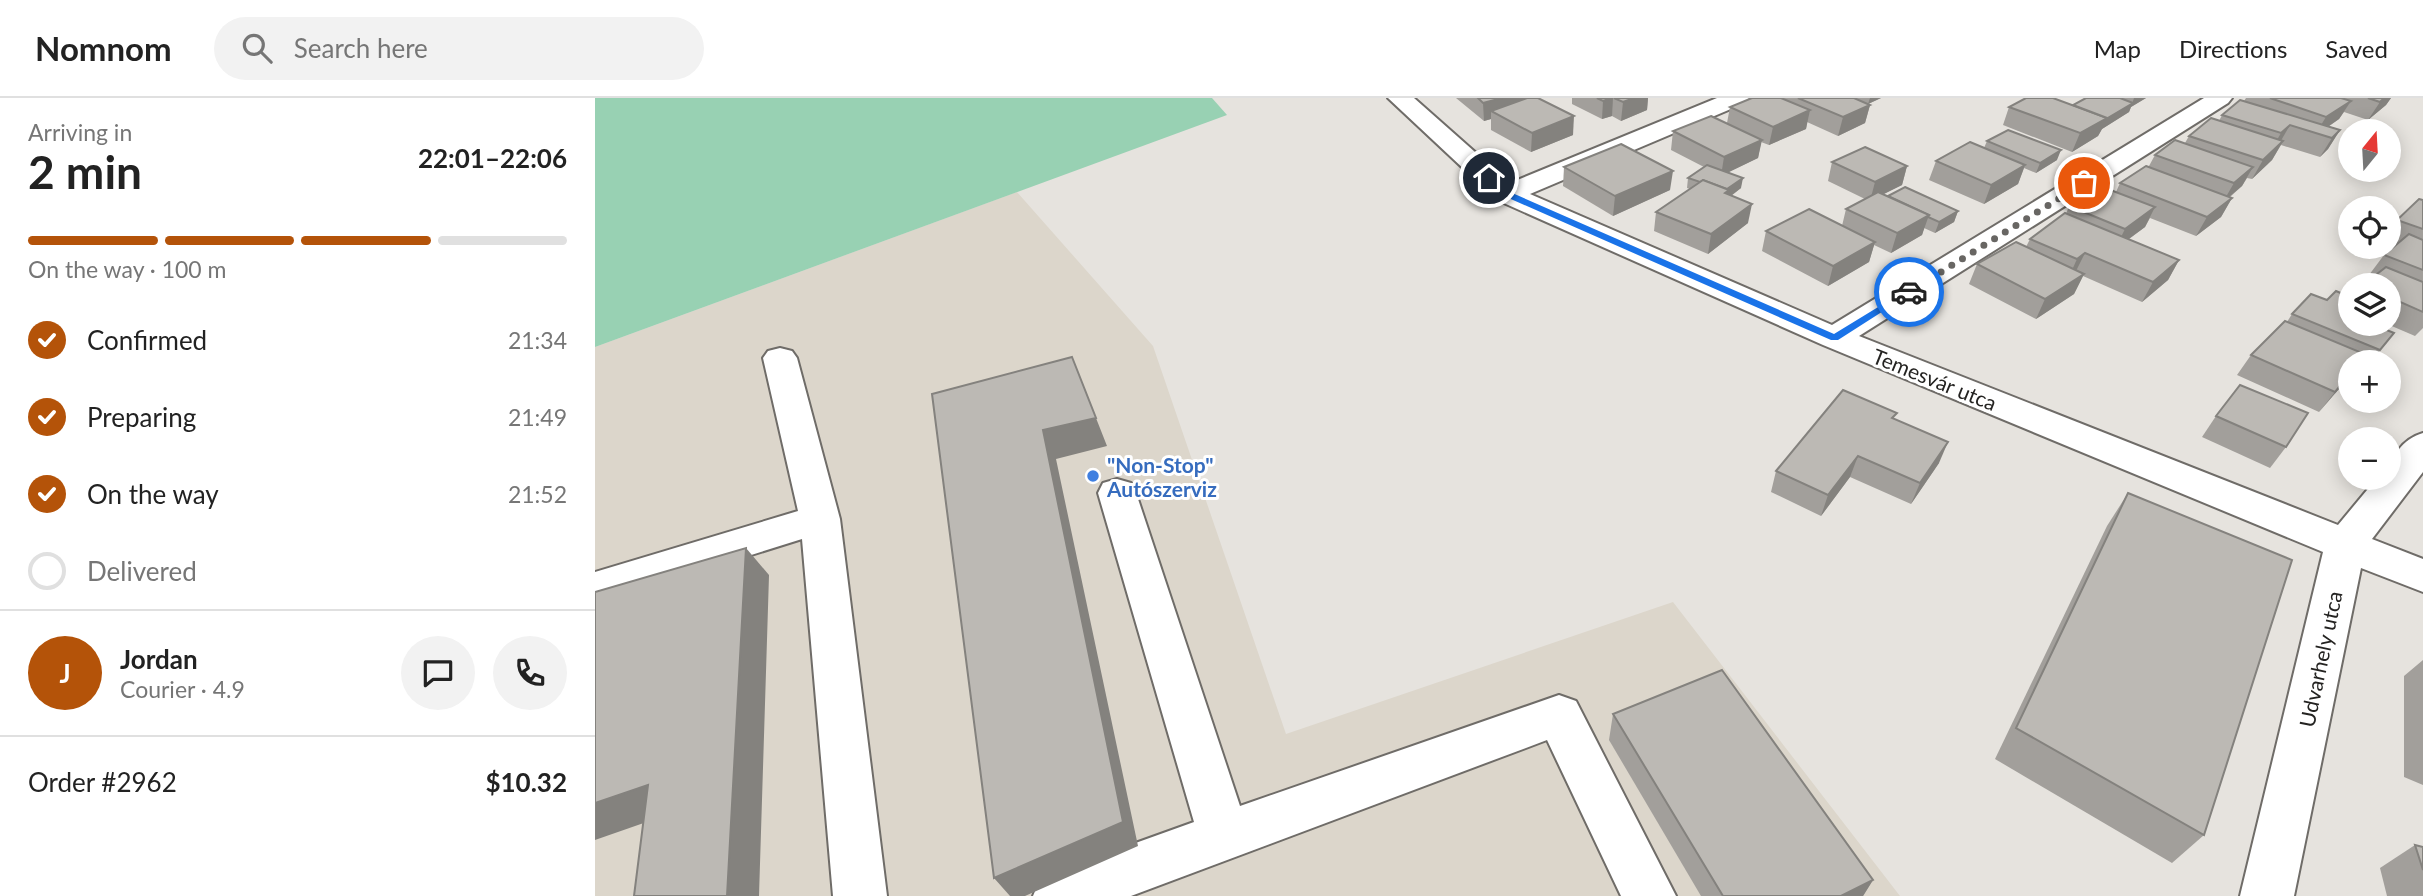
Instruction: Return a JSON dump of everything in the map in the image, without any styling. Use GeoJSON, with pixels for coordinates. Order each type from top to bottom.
{"type":"FeatureCollection","features":[{"type":"Feature","properties":{"kind":"street","name":"Temesvár utca"},"geometry":{"type":"LineString","coordinates":[[1400,98],[1507,194],[1835,338],[2423,576]]}},
{"type":"Feature","properties":{"kind":"street"},"geometry":{"type":"LineString","coordinates":[[1507,194],[1737,98]]}},
{"type":"Feature","properties":{"kind":"street"},"geometry":{"type":"LineString","coordinates":[[1835,338],[2220,98]]}},
{"type":"Feature","properties":{"kind":"street"},"geometry":{"type":"LineString","coordinates":[[780,358],[820,519],[860,896]]}},
{"type":"Feature","properties":{"kind":"street","name":"Udvarhely utca"},"geometry":{"type":"LineString","coordinates":[[2267,896],[2345,545],[2423,446]]}},
{"type":"Feature","properties":{"kind":"street"},"geometry":{"type":"LineString","coordinates":[[1117,494],[1224,836]]}},
{"type":"Feature","properties":{"kind":"street"},"geometry":{"type":"LineString","coordinates":[[595,588],[820,519]]}},
{"type":"Feature","properties":{"kind":"street"},"geometry":{"type":"LineString","coordinates":[[1059,896],[1559,715],[1649,896]]}},
{"type":"Feature","properties":{"kind":"shaded area"},"geometry":{"type":"Polygon","coordinates":[[[1017,192],[1153,346],[1286,734],[1673,602],[1900,896],[595,896],[595,347],[1017,192]]]}},
{"type":"Feature","properties":{"kind":"green space"},"geometry":{"type":"Polygon","coordinates":[[[595,98],[1212,98],[1227,115],[595,347],[595,98]]]}},
{"type":"Feature","properties":{"kind":"building"},"geometry":{"type":"Polygon","coordinates":[[[1478,98],[1502,98],[1483,103],[1478,98]]]}},
{"type":"Feature","properties":{"kind":"building"},"geometry":{"type":"Polygon","coordinates":[[[1527,98],[1538,98],[1574,116],[1532,133],[1491,111],[1527,98]]]}},
{"type":"Feature","properties":{"kind":"building"},"geometry":{"type":"Polygon","coordinates":[[[1614,98],[1634,98],[1623,102],[1614,98]]]}},
{"type":"Feature","properties":{"kind":"building"},"geometry":{"type":"Polygon","coordinates":[[[1752,98],[1781,98],[1810,110],[1773,127],[1730,107],[1752,98]]]}},
{"type":"Feature","properties":{"kind":"building"},"geometry":{"type":"Polygon","coordinates":[[[1798,98],[1854,98],[1870,105],[1843,117],[1798,98]]]}},
{"type":"Feature","properties":{"kind":"building"},"geometry":{"type":"Polygon","coordinates":[[[2026,98],[2053,98],[2107,118],[2080,133],[2009,107],[2026,98]]]}},
{"type":"Feature","properties":{"kind":"building"},"geometry":{"type":"Polygon","coordinates":[[[2086,98],[2120,98],[2133,103],[2106,119],[2073,105],[2086,98]]]}},
{"type":"Feature","properties":{"kind":"building"},"geometry":{"type":"Polygon","coordinates":[[[2270,98],[2341,98],[2351,101],[2326,117],[2270,98]]]}},
{"type":"Feature","properties":{"kind":"building"},"geometry":{"type":"Polygon","coordinates":[[[2368,98],[2384,98],[2380,102],[2368,98]]]}},
{"type":"Feature","properties":{"kind":"building"},"geometry":{"type":"Polygon","coordinates":[[[2240,100],[2338,129],[2338,132],[2332,138],[2290,125],[2281,133],[2222,115],[2240,100]]]}},
{"type":"Feature","properties":{"kind":"building"},"geometry":{"type":"Polygon","coordinates":[[[1711,116],[1762,140],[1724,157],[1673,131],[1711,116]]]}},
{"type":"Feature","properties":{"kind":"building"},"geometry":{"type":"Polygon","coordinates":[[[2211,118],[2283,141],[2263,160],[2189,136],[2211,118]]]}},
{"type":"Feature","properties":{"kind":"building"},"geometry":{"type":"Polygon","coordinates":[[[2008,130],[2061,150],[2040,163],[1987,141],[2008,130]]]}},
{"type":"Feature","properties":{"kind":"building"},"geometry":{"type":"Polygon","coordinates":[[[2175,140],[2253,167],[2234,183],[2155,155],[2175,140]]]}},
{"type":"Feature","properties":{"kind":"building"},"geometry":{"type":"Polygon","coordinates":[[[1970,142],[2025,165],[1991,185],[1936,161],[1970,142]]]}},
{"type":"Feature","properties":{"kind":"building"},"geometry":{"type":"Polygon","coordinates":[[[1621,144],[1673,171],[1615,196],[1564,167],[1621,144]]]}},
{"type":"Feature","properties":{"kind":"building"},"geometry":{"type":"Polygon","coordinates":[[[1865,147],[1907,166],[1875,182],[1832,162],[1865,147]]]}},
{"type":"Feature","properties":{"kind":"building"},"geometry":{"type":"Polygon","coordinates":[[[1707,165],[1743,178],[1727,189],[1703,180],[1700,182],[1688,178],[1707,165]]]}},
{"type":"Feature","properties":{"kind":"building"},"geometry":{"type":"Polygon","coordinates":[[[2146,166],[2232,198],[2207,217],[2120,183],[2146,166]]]}},
{"type":"Feature","properties":{"kind":"building"},"geometry":{"type":"Polygon","coordinates":[[[1703,180],[1729,190],[1725,193],[1752,204],[1711,234],[1656,212],[1703,180]]]}},
{"type":"Feature","properties":{"kind":"building"},"geometry":{"type":"Polygon","coordinates":[[[2100,186],[2155,207],[2125,229],[2069,206],[2100,186]]]}},
{"type":"Feature","properties":{"kind":"building"},"geometry":{"type":"Polygon","coordinates":[[[1905,187],[1958,211],[1939,222],[1888,196],[1905,187]]]}},
{"type":"Feature","properties":{"kind":"building"},"geometry":{"type":"Polygon","coordinates":[[[1878,192],[1929,215],[1897,233],[1846,209],[1878,192]]]}},
{"type":"Feature","properties":{"kind":"building"},"geometry":{"type":"Polygon","coordinates":[[[2419,199],[2423,200],[2423,229],[2401,221],[2401,216],[2419,199]]]}},
{"type":"Feature","properties":{"kind":"building"},"geometry":{"type":"Polygon","coordinates":[[[1809,209],[1875,242],[1833,266],[1766,231],[1809,209]]]}},
{"type":"Feature","properties":{"kind":"building"},"geometry":{"type":"Polygon","coordinates":[[[2065,213],[2179,260],[2153,282],[2085,253],[2077,259],[2030,239],[2065,213]]]}},
{"type":"Feature","properties":{"kind":"building"},"geometry":{"type":"Polygon","coordinates":[[[2409,234],[2423,240],[2423,270],[2394,259],[2401,259],[2401,241],[2409,234]]]}},
{"type":"Feature","properties":{"kind":"building"},"geometry":{"type":"Polygon","coordinates":[[[2016,242],[2084,274],[2045,299],[1977,264],[2016,242]]]}},
{"type":"Feature","properties":{"kind":"building"},"geometry":{"type":"Polygon","coordinates":[[[2386,267],[2401,273],[2378,273],[2386,267]]]}},
{"type":"Feature","properties":{"kind":"building"},"geometry":{"type":"Polygon","coordinates":[[[2401,273],[2423,282],[2423,312],[2401,302],[2401,273]]]}},
{"type":"Feature","properties":{"kind":"building"},"geometry":{"type":"Polygon","coordinates":[[[2338,292],[2338,333],[2292,314],[2311,294],[2327,300],[2338,292]]]}},
{"type":"Feature","properties":{"kind":"building"},"geometry":{"type":"Polygon","coordinates":[[[2285,321],[2355,350],[2338,350],[2338,388],[2335,392],[2251,355],[2285,321]]]}},
{"type":"Feature","properties":{"kind":"building"},"geometry":{"type":"Polygon","coordinates":[[[2346,336],[2392,336],[2380,350],[2346,336]]]}},
{"type":"Feature","properties":{"kind":"building"},"geometry":{"type":"Polygon","coordinates":[[[1072,357],[1096,418],[1043,430],[1123,822],[994,878],[932,394],[1072,357]]]}},
{"type":"Feature","properties":{"kind":"building"},"geometry":{"type":"Polygon","coordinates":[[[2240,385],[2308,413],[2286,447],[2216,416],[2240,385]]]}},
{"type":"Feature","properties":{"kind":"building"},"geometry":{"type":"Polygon","coordinates":[[[1843,390],[1897,413],[1892,418],[1948,442],[1920,483],[1858,456],[1828,495],[1776,471],[1843,390]]]}},
{"type":"Feature","properties":{"kind":"building"},"geometry":{"type":"Polygon","coordinates":[[[2128,493],[2292,560],[2204,835],[2016,728],[2128,493]]]}},
{"type":"Feature","properties":{"kind":"building"},"geometry":{"type":"Polygon","coordinates":[[[746,548],[727,896],[634,896],[648,785],[595,803],[595,592],[746,548]]]}},
{"type":"Feature","properties":{"kind":"building"},"geometry":{"type":"Polygon","coordinates":[[[1722,670],[1873,880],[1841,896],[1723,896],[1613,714],[1722,670]]]}},
{"type":"Feature","properties":{"kind":"building"},"geometry":{"type":"Polygon","coordinates":[[[2415,845],[2423,847],[2423,870],[2415,845]]]}},
{"type":"Feature","properties":{"kind":"way so far"},"geometry":{"type":"LineString","coordinates":[[1909,292],[2084,183]]}},
{"type":"Feature","properties":{"kind":"place","name":"\"Non-Stop\" Autószerviz"},"geometry":{"type":"Point","coordinates":[1093,476]}},
{"type":"Feature","properties":{"kind":"route"},"geometry":{"type":"LineString","coordinates":[[1489,178],[1507,194],[1835,338],[1909,292]]}}]}
